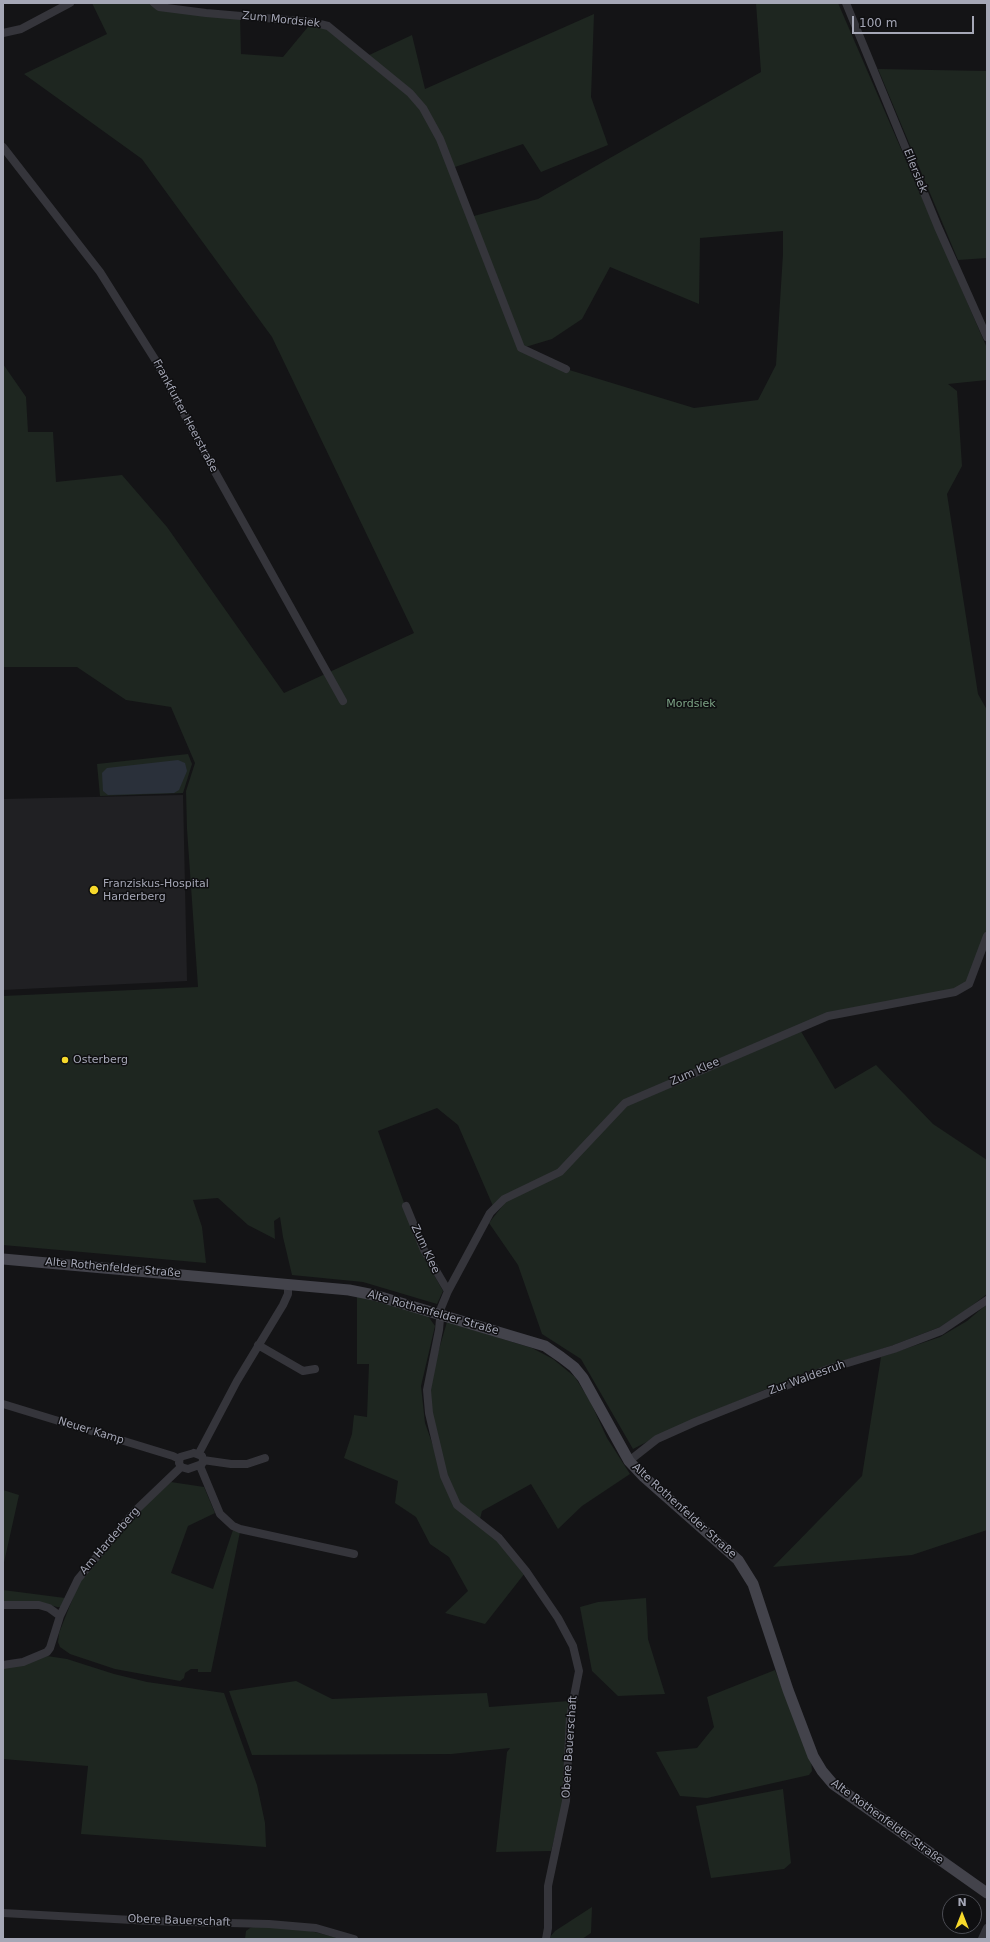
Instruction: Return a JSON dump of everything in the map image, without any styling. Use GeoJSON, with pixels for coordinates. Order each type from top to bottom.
{"type":"FeatureCollection","features":[{"type":"Feature","properties":{"kind":"street"},"geometry":{"type":"LineString","coordinates":[[3,33],[21,29],[70,3]]}},
{"type":"Feature","properties":{"kind":"street","name":"Zum Mordsiek"},"geometry":{"type":"LineString","coordinates":[[154,3],[159,7],[312,22],[328,26],[410,93],[423,108],[440,139],[521,348],[566,369]]}},
{"type":"Feature","properties":{"kind":"street","name":"Ellersiek"},"geometry":{"type":"LineString","coordinates":[[846,3],[938,227],[987,337]]}},
{"type":"Feature","properties":{"kind":"street","name":"Frankfurter Heerstraße"},"geometry":{"type":"LineString","coordinates":[[3,147],[100,272],[156,361],[214,470],[343,701]]}},
{"type":"Feature","properties":{"kind":"street","name":"Zum Klee"},"geometry":{"type":"LineString","coordinates":[[440,1315],[448,1291],[490,1213],[504,1199],[560,1172],[625,1103],[828,1016],[955,992],[970,984],[987,936]]}},
{"type":"Feature","properties":{"kind":"street","name":"Zum Klee"},"geometry":{"type":"LineString","coordinates":[[406,1206],[424,1250],[448,1291]]}},
{"type":"Feature","properties":{"kind":"street","name":"Alte Rothenfelder Straße"},"geometry":{"type":"LineString","coordinates":[[3,1258],[348,1290],[374,1295],[545,1346],[574,1367],[583,1378],[629,1460],[644,1477],[738,1560],[753,1584],[788,1690],[813,1756],[833,1784],[987,1893]]}},
{"type":"Feature","properties":{"kind":"street"},"geometry":{"type":"LineString","coordinates":[[265,1458],[247,1464],[231,1464],[201,1460],[184,1455],[180,1463],[188,1469],[201,1460],[258,1345],[283,1305],[288,1294],[288,1284]]}},
{"type":"Feature","properties":{"kind":"street","name":"Zur Waldesruh"},"geometry":{"type":"LineString","coordinates":[[629,1460],[657,1440],[695,1422],[828,1369],[894,1349],[941,1331],[987,1300]]}},
{"type":"Feature","properties":{"kind":"street","name":"Obere Bauerschaft"},"geometry":{"type":"LineString","coordinates":[[440,1315],[440,1330],[427,1390],[429,1413],[444,1476],[457,1505],[499,1538],[526,1570],[558,1618],[573,1646],[578,1671],[570,1717],[566,1807],[548,1886],[548,1928],[546,1939]]}},
{"type":"Feature","properties":{"kind":"street"},"geometry":{"type":"LineString","coordinates":[[258,1345],[303,1371],[315,1369]]}},
{"type":"Feature","properties":{"kind":"street","name":"Neuer Kamp"},"geometry":{"type":"LineString","coordinates":[[3,1404],[180,1463]]}},
{"type":"Feature","properties":{"kind":"street"},"geometry":{"type":"LineString","coordinates":[[201,1460],[220,1514],[233,1526],[240,1529],[354,1554]]}},
{"type":"Feature","properties":{"kind":"street","name":"Am Harderberg"},"geometry":{"type":"LineString","coordinates":[[3,1665],[23,1662],[47,1652],[50,1648],[60,1616],[78,1578],[134,1512],[180,1463]]}},
{"type":"Feature","properties":{"kind":"street"},"geometry":{"type":"LineString","coordinates":[[3,1605],[39,1605],[49,1608],[60,1616]]}},
{"type":"Feature","properties":{"kind":"street","name":"Obere Bauerschaft"},"geometry":{"type":"LineString","coordinates":[[3,1913],[151,1921],[269,1924],[316,1928],[354,1939]]}},
{"type":"Feature","properties":{"kind":"street"},"geometry":{"type":"LineString","coordinates":[[982,1939],[987,1928]]}},
{"type":"Feature","properties":{"kind":"shaded area"},"geometry":{"type":"Polygon","coordinates":[[[178,760],[185,763],[187,771],[179,790],[174,793],[108,795],[103,791],[102,773],[107,768],[178,760]]]}},
{"type":"Feature","properties":{"kind":"shaded area","name":"Franziskus-Hospital Harderberg"},"geometry":{"type":"Polygon","coordinates":[[[183,795],[187,981],[3,990],[3,799],[183,795]]]}},
{"type":"Feature","properties":{"kind":"green space","name":"Mordsiek"},"geometry":{"type":"Polygon","coordinates":[[[92,3],[154,3],[240,16],[241,54],[283,57],[312,22],[328,26],[365,57],[412,35],[425,89],[594,14],[591,97],[608,145],[541,172],[523,144],[452,168],[470,217],[538,199],[761,72],[756,3],[838,3],[987,348],[987,380],[948,384],[957,391],[962,466],[947,494],[978,694],[987,710],[987,936],[969,984],[955,992],[828,1016],[799,1028],[835,1089],[876,1065],[933,1124],[987,1160],[987,1294],[965,1311],[940,1327],[891,1346],[807,1372],[678,1426],[633,1449],[581,1359],[542,1334],[518,1265],[489,1223],[504,1204],[493,1206],[458,1125],[437,1108],[378,1131],[423,1255],[443,1291],[437,1304],[363,1282],[292,1275],[280,1217],[274,1221],[275,1239],[248,1225],[218,1198],[193,1200],[202,1227],[206,1263],[3,1245],[3,996],[198,987],[187,829],[186,791],[195,763],[171,707],[126,700],[77,667],[3,667],[3,364],[26,397],[28,432],[53,432],[56,482],[122,475],[167,527],[284,693],[414,633],[272,337],[142,159],[24,74],[107,34],[92,3]],[[783,231],[700,238],[699,304],[610,267],[582,319],[552,339],[522,348],[566,369],[694,408],[758,400],[776,365],[783,231]]]}},
{"type":"Feature","properties":{"kind":"green space"},"geometry":{"type":"Polygon","coordinates":[[[878,69],[987,71],[987,258],[958,260],[878,69]]]}},
{"type":"Feature","properties":{"kind":"green space"},"geometry":{"type":"Polygon","coordinates":[[[188,754],[192,764],[183,793],[100,796],[97,764],[188,754]]]}},
{"type":"Feature","properties":{"kind":"green space"},"geometry":{"type":"Polygon","coordinates":[[[357,1296],[428,1316],[435,1326],[421,1386],[425,1423],[442,1471],[427,1390],[447,1322],[532,1348],[553,1359],[575,1377],[590,1401],[607,1438],[630,1474],[582,1506],[558,1529],[531,1484],[482,1511],[479,1523],[499,1538],[525,1573],[485,1624],[445,1613],[468,1591],[449,1557],[430,1544],[416,1517],[395,1503],[398,1481],[344,1458],[352,1434],[354,1415],[367,1417],[369,1364],[357,1364],[357,1296]]]}},
{"type":"Feature","properties":{"kind":"green space"},"geometry":{"type":"Polygon","coordinates":[[[987,1304],[987,1530],[912,1555],[773,1567],[862,1476],[881,1357],[940,1337],[967,1321],[987,1304]]]}},
{"type":"Feature","properties":{"kind":"green space"},"geometry":{"type":"Polygon","coordinates":[[[171,1482],[204,1487],[215,1513],[188,1526],[171,1573],[213,1589],[233,1530],[240,1532],[211,1672],[198,1672],[198,1669],[191,1669],[185,1673],[184,1678],[180,1681],[115,1669],[70,1654],[60,1647],[58,1642],[59,1633],[80,1580],[136,1514],[171,1482]]]}},
{"type":"Feature","properties":{"kind":"green space"},"geometry":{"type":"Polygon","coordinates":[[[3,1490],[19,1495],[3,1567],[3,1490]]]}},
{"type":"Feature","properties":{"kind":"green space"},"geometry":{"type":"Polygon","coordinates":[[[3,1590],[65,1598],[61,1607],[40,1602],[3,1601],[3,1590]]]}},
{"type":"Feature","properties":{"kind":"green space"},"geometry":{"type":"Polygon","coordinates":[[[646,1598],[648,1639],[665,1694],[618,1696],[592,1671],[580,1607],[598,1602],[646,1598]]]}},
{"type":"Feature","properties":{"kind":"green space"},"geometry":{"type":"Polygon","coordinates":[[[47,1656],[67,1659],[114,1674],[147,1682],[224,1693],[257,1785],[265,1823],[266,1847],[81,1834],[88,1766],[3,1759],[3,1665],[35,1657],[47,1656]]]}},
{"type":"Feature","properties":{"kind":"green space"},"geometry":{"type":"Polygon","coordinates":[[[775,1670],[811,1760],[812,1771],[809,1775],[707,1798],[680,1796],[656,1752],[697,1748],[714,1727],[707,1697],[775,1670]]]}},
{"type":"Feature","properties":{"kind":"green space"},"geometry":{"type":"Polygon","coordinates":[[[296,1681],[332,1699],[487,1693],[489,1707],[569,1701],[563,1805],[551,1851],[496,1852],[507,1752],[510,1748],[451,1754],[252,1755],[229,1691],[296,1681]]]}},
{"type":"Feature","properties":{"kind":"green space"},"geometry":{"type":"Polygon","coordinates":[[[783,1789],[791,1863],[784,1869],[711,1878],[696,1806],[783,1789]]]}},
{"type":"Feature","properties":{"kind":"green space"},"geometry":{"type":"Polygon","coordinates":[[[592,1907],[591,1933],[582,1939],[552,1939],[550,1937],[555,1931],[592,1907]]]}},
{"type":"Feature","properties":{"kind":"green space"},"geometry":{"type":"Polygon","coordinates":[[[257,1926],[307,1930],[338,1938],[245,1939],[246,1931],[257,1926]]]}},
{"type":"Feature","properties":{"kind":"place","name":"Franziskus-Hospital Harderberg"},"geometry":{"type":"Point","coordinates":[94,890]}},
{"type":"Feature","properties":{"kind":"place","name":"Osterberg"},"geometry":{"type":"Point","coordinates":[65,1060]}}]}
